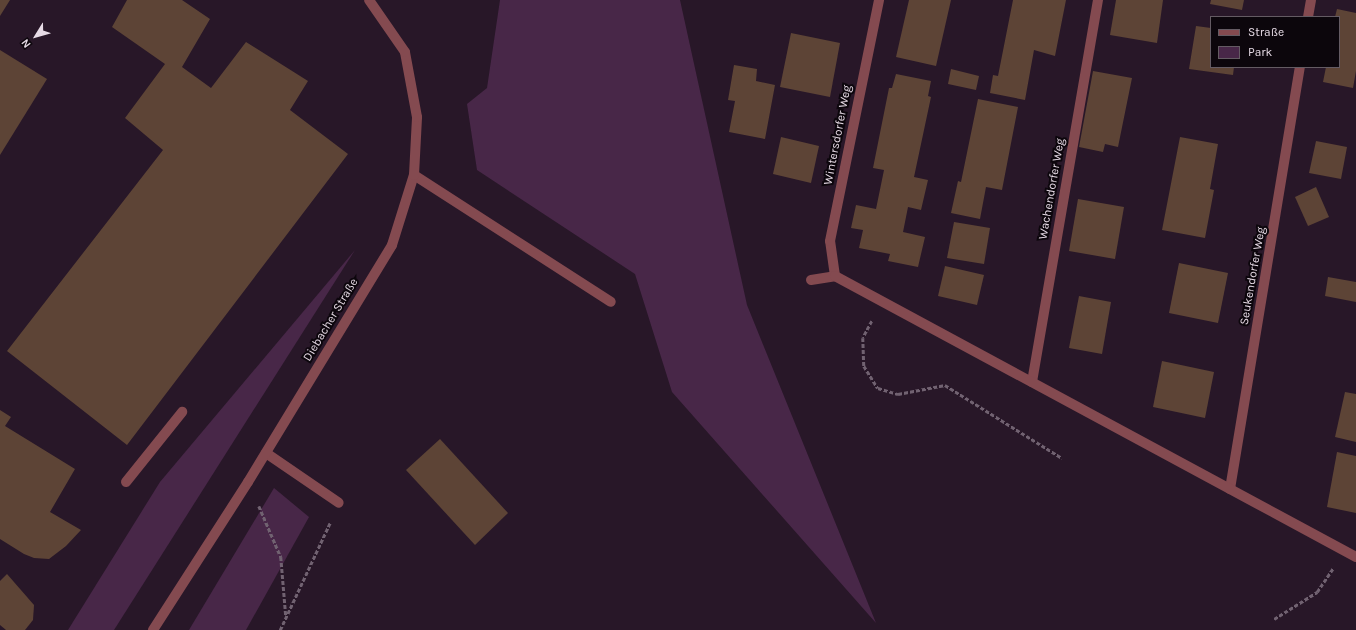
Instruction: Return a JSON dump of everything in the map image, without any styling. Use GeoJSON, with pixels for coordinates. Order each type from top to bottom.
{"type":"FeatureCollection","features":[{"type":"Feature","properties":{"kind":"street","name":"Diebacher Straße"},"geometry":{"type":"LineString","coordinates":[[153,630],[266,454],[392,245],[414,175],[417,117],[405,52],[369,0]]}},
{"type":"Feature","properties":{"kind":"street","name":"Wintersdorfer Weg"},"geometry":{"type":"LineString","coordinates":[[835,276],[830,241],[879,0]]}},
{"type":"Feature","properties":{"kind":"street","name":"Wachendorfer Weg"},"geometry":{"type":"LineString","coordinates":[[1032,382],[1098,0]]}},
{"type":"Feature","properties":{"kind":"street"},"geometry":{"type":"LineString","coordinates":[[1308,16],[1310,0]]}},
{"type":"Feature","properties":{"kind":"street","name":"Seukendorfer Weg"},"geometry":{"type":"LineString","coordinates":[[1230,489],[1300,68]]}},
{"type":"Feature","properties":{"kind":"street"},"geometry":{"type":"LineString","coordinates":[[414,175],[611,302]]}},
{"type":"Feature","properties":{"kind":"street"},"geometry":{"type":"LineString","coordinates":[[811,280],[835,276],[1356,557]]}},
{"type":"Feature","properties":{"kind":"street"},"geometry":{"type":"LineString","coordinates":[[126,482],[182,412]]}},
{"type":"Feature","properties":{"kind":"street"},"geometry":{"type":"LineString","coordinates":[[266,454],[339,503]]}},
{"type":"Feature","properties":{"kind":"path"},"geometry":{"type":"LineString","coordinates":[[883,301],[863,338],[864,366],[878,388],[898,394],[945,385],[1062,458]]}},
{"type":"Feature","properties":{"kind":"path"},"geometry":{"type":"LineString","coordinates":[[248,482],[281,557],[286,616]]}},
{"type":"Feature","properties":{"kind":"path"},"geometry":{"type":"LineString","coordinates":[[280,630],[339,503]]}},
{"type":"Feature","properties":{"kind":"path"},"geometry":{"type":"LineString","coordinates":[[1274,619],[1317,592],[1345,552]]}},
{"type":"Feature","properties":{"kind":"green space"},"geometry":{"type":"Polygon","coordinates":[[[500,0],[680,0],[747,305],[876,623],[672,392],[635,274],[477,170],[467,104],[487,88],[500,0]]]}},
{"type":"Feature","properties":{"kind":"green space"},"geometry":{"type":"Polygon","coordinates":[[[355,250],[114,630],[68,630],[160,482],[355,250]]]}},
{"type":"Feature","properties":{"kind":"green space"},"geometry":{"type":"Polygon","coordinates":[[[274,488],[309,517],[246,630],[189,630],[274,488]]]}},
{"type":"Feature","properties":{"kind":"building"},"geometry":{"type":"Polygon","coordinates":[[[0,0],[10,0],[0,16],[0,0]]]}},
{"type":"Feature","properties":{"kind":"building"},"geometry":{"type":"Polygon","coordinates":[[[127,0],[182,0],[210,19],[182,67],[211,88],[246,42],[308,81],[290,110],[348,154],[127,445],[7,351],[163,150],[125,118],[165,64],[112,27],[127,0]]]}},
{"type":"Feature","properties":{"kind":"building"},"geometry":{"type":"Polygon","coordinates":[[[909,0],[951,0],[936,66],[896,57],[909,0]]]}},
{"type":"Feature","properties":{"kind":"building"},"geometry":{"type":"Polygon","coordinates":[[[1013,0],[1066,0],[1055,56],[1034,50],[1025,100],[990,93],[993,75],[998,76],[1013,0]]]}},
{"type":"Feature","properties":{"kind":"building"},"geometry":{"type":"Polygon","coordinates":[[[1116,0],[1163,0],[1157,43],[1110,35],[1116,0]]]}},
{"type":"Feature","properties":{"kind":"building"},"geometry":{"type":"Polygon","coordinates":[[[1211,0],[1244,0],[1242,10],[1210,4],[1211,0]]]}},
{"type":"Feature","properties":{"kind":"building"},"geometry":{"type":"Polygon","coordinates":[[[1337,9],[1356,13],[1356,71],[1353,88],[1323,82],[1326,68],[1340,68],[1340,16],[1335,16],[1337,9]]]}},
{"type":"Feature","properties":{"kind":"building"},"geometry":{"type":"Polygon","coordinates":[[[1196,26],[1210,28],[1210,68],[1234,68],[1233,75],[1189,69],[1196,26]]]}},
{"type":"Feature","properties":{"kind":"building"},"geometry":{"type":"Polygon","coordinates":[[[791,33],[840,43],[830,97],[780,87],[791,33]]]}},
{"type":"Feature","properties":{"kind":"building"},"geometry":{"type":"Polygon","coordinates":[[[0,50],[47,79],[0,155],[0,50]]]}},
{"type":"Feature","properties":{"kind":"building"},"geometry":{"type":"Polygon","coordinates":[[[734,65],[757,69],[756,81],[775,85],[765,139],[729,132],[735,101],[728,100],[734,65]]]}},
{"type":"Feature","properties":{"kind":"building"},"geometry":{"type":"Polygon","coordinates":[[[951,69],[979,76],[976,90],[948,84],[951,69]]]}},
{"type":"Feature","properties":{"kind":"building"},"geometry":{"type":"Polygon","coordinates":[[[1093,71],[1132,78],[1118,147],[1105,144],[1103,152],[1079,147],[1093,71]]]}},
{"type":"Feature","properties":{"kind":"building"},"geometry":{"type":"Polygon","coordinates":[[[896,74],[931,81],[928,96],[931,97],[914,177],[928,180],[921,210],[908,207],[903,232],[925,237],[918,267],[888,261],[890,254],[859,248],[863,230],[851,228],[856,205],[876,209],[884,170],[873,168],[889,88],[892,88],[896,74]]]}},
{"type":"Feature","properties":{"kind":"building"},"geometry":{"type":"Polygon","coordinates":[[[978,99],[1018,107],[1002,190],[986,187],[980,219],[951,213],[958,181],[961,182],[978,99]]]}},
{"type":"Feature","properties":{"kind":"building"},"geometry":{"type":"Polygon","coordinates":[[[781,137],[819,146],[811,183],[773,174],[781,137]]]}},
{"type":"Feature","properties":{"kind":"building"},"geometry":{"type":"Polygon","coordinates":[[[1180,137],[1218,144],[1210,189],[1214,190],[1205,238],[1162,230],[1180,137]]]}},
{"type":"Feature","properties":{"kind":"building"},"geometry":{"type":"Polygon","coordinates":[[[1316,141],[1347,147],[1341,179],[1309,173],[1316,141]]]}},
{"type":"Feature","properties":{"kind":"building"},"geometry":{"type":"Polygon","coordinates":[[[1316,187],[1329,217],[1308,226],[1295,197],[1316,187]]]}},
{"type":"Feature","properties":{"kind":"building"},"geometry":{"type":"Polygon","coordinates":[[[1078,199],[1124,207],[1115,259],[1069,251],[1078,199]]]}},
{"type":"Feature","properties":{"kind":"building"},"geometry":{"type":"Polygon","coordinates":[[[954,222],[990,228],[984,264],[947,258],[954,222]]]}},
{"type":"Feature","properties":{"kind":"building"},"geometry":{"type":"Polygon","coordinates":[[[1179,263],[1228,273],[1218,323],[1169,313],[1179,263]]]}},
{"type":"Feature","properties":{"kind":"building"},"geometry":{"type":"Polygon","coordinates":[[[945,266],[984,275],[977,305],[938,296],[945,266]]]}},
{"type":"Feature","properties":{"kind":"building"},"geometry":{"type":"Polygon","coordinates":[[[1328,277],[1356,282],[1356,302],[1325,296],[1328,277]]]}},
{"type":"Feature","properties":{"kind":"building"},"geometry":{"type":"Polygon","coordinates":[[[1079,296],[1111,302],[1102,354],[1069,348],[1079,296]]]}},
{"type":"Feature","properties":{"kind":"building"},"geometry":{"type":"Polygon","coordinates":[[[1162,361],[1214,372],[1205,418],[1153,407],[1162,361]]]}},
{"type":"Feature","properties":{"kind":"building"},"geometry":{"type":"Polygon","coordinates":[[[1345,392],[1356,394],[1356,442],[1335,437],[1345,392]]]}},
{"type":"Feature","properties":{"kind":"building"},"geometry":{"type":"Polygon","coordinates":[[[0,410],[11,417],[5,426],[75,469],[50,512],[81,530],[66,546],[49,559],[34,558],[24,554],[0,539],[0,410]]]}},
{"type":"Feature","properties":{"kind":"building"},"geometry":{"type":"Polygon","coordinates":[[[440,439],[508,513],[475,545],[406,470],[440,439]]]}},
{"type":"Feature","properties":{"kind":"building"},"geometry":{"type":"Polygon","coordinates":[[[1337,452],[1356,456],[1356,513],[1327,507],[1337,452]]]}},
{"type":"Feature","properties":{"kind":"building"},"geometry":{"type":"Polygon","coordinates":[[[7,574],[34,605],[33,620],[25,630],[6,630],[0,625],[0,581],[7,574]]]}}]}
